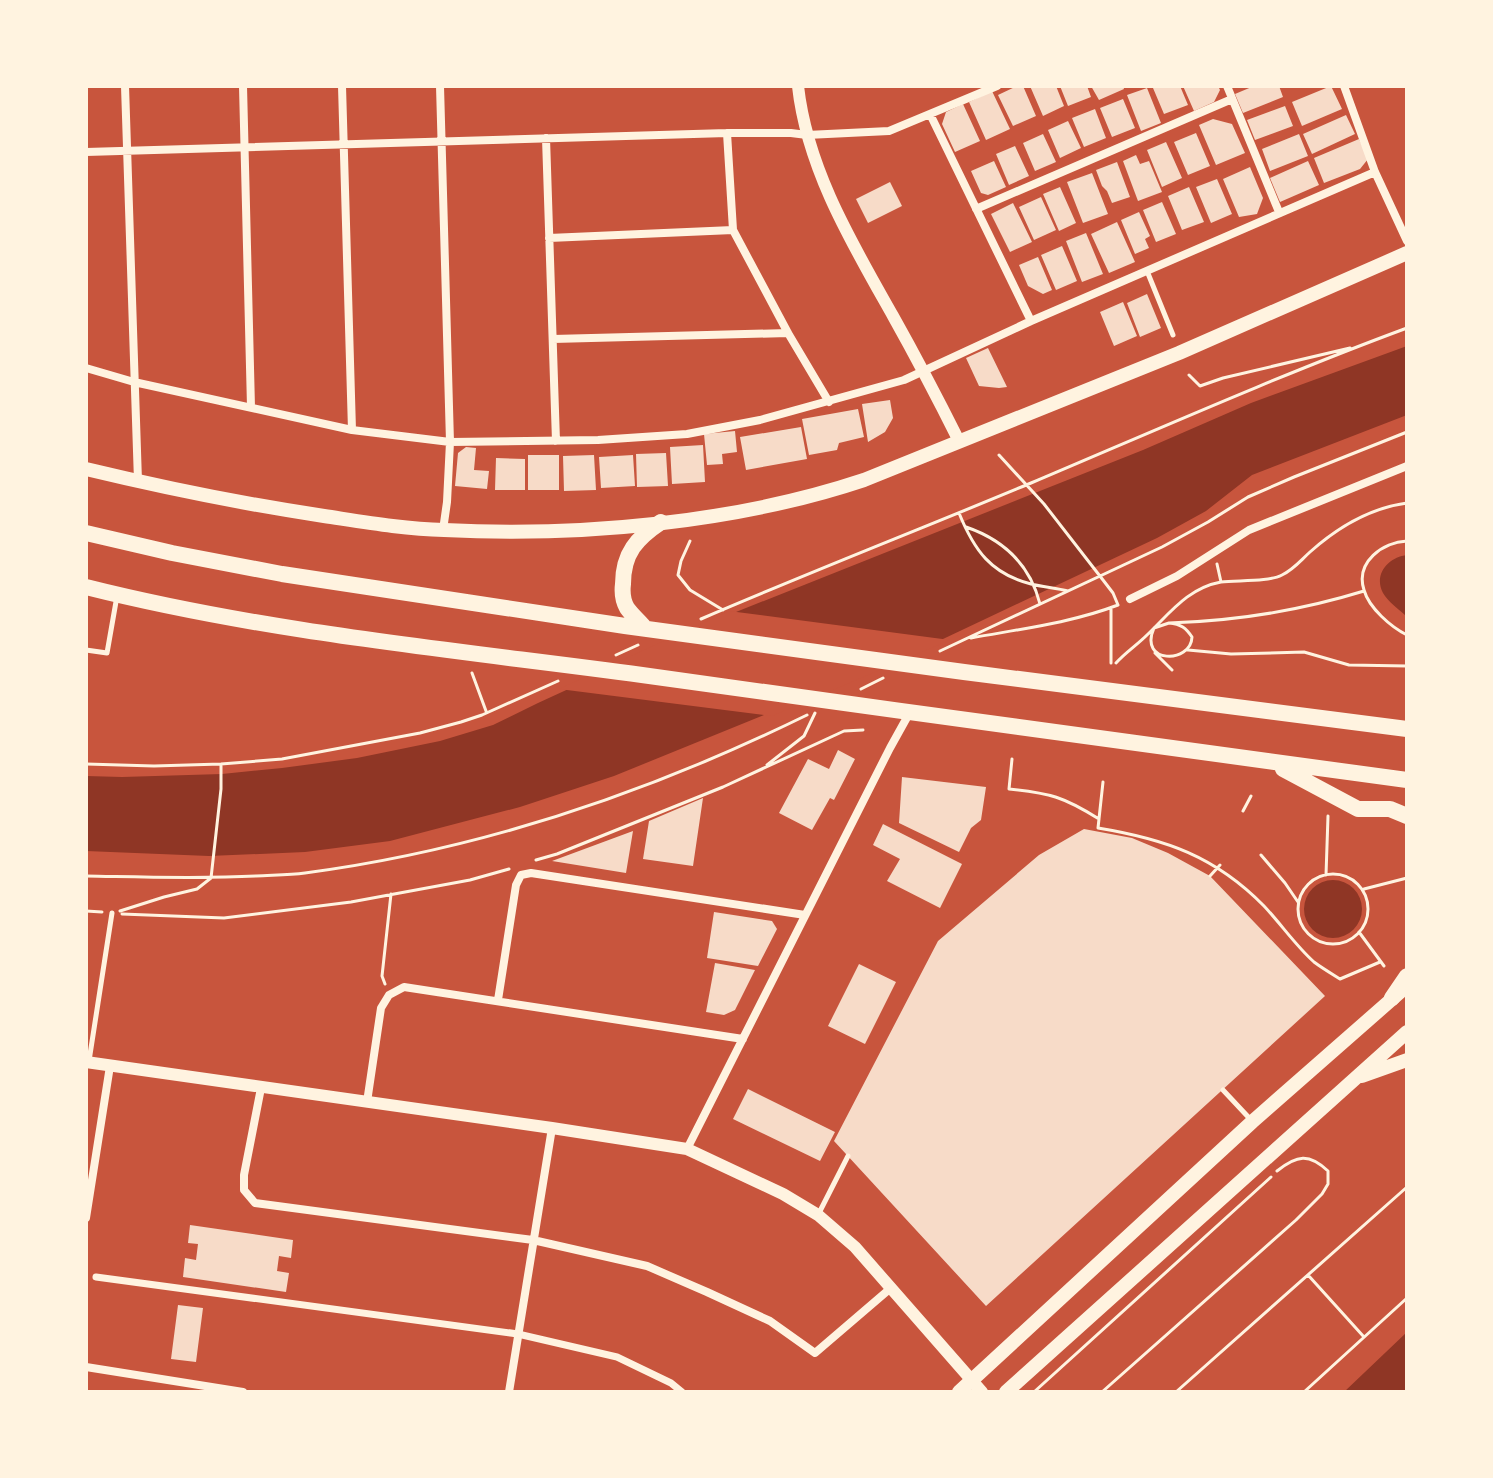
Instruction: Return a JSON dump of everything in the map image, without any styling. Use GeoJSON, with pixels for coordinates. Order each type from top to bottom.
{"type":"FeatureCollection","features":[{"type":"Feature","properties":{"kind":"main road"},"geometry":{"type":"LineString","coordinates":[[86,469],[244,504],[443,530],[566,530],[687,521],[826,493],[890,470],[1179,353],[1407,253]]}},
{"type":"Feature","properties":{"kind":"main road"},"geometry":{"type":"LineString","coordinates":[[639,629],[622,593],[623,566],[647,531],[661,522]]}},
{"type":"Feature","properties":{"kind":"main road"},"geometry":{"type":"LineString","coordinates":[[86,533],[282,574],[639,629],[1407,729]]}},
{"type":"Feature","properties":{"kind":"main road"},"geometry":{"type":"LineString","coordinates":[[86,587],[182,609],[342,637],[1407,780]]}},
{"type":"Feature","properties":{"kind":"main road"},"geometry":{"type":"LineString","coordinates":[[1271,762],[1358,809],[1390,809],[1407,816]]}},
{"type":"Feature","properties":{"kind":"main road"},"geometry":{"type":"LineString","coordinates":[[1392,998],[1407,976]]}},
{"type":"Feature","properties":{"kind":"main road"},"geometry":{"type":"LineString","coordinates":[[959,1392],[977,1386],[1252,1122],[1407,987]]}},
{"type":"Feature","properties":{"kind":"main road"},"geometry":{"type":"LineString","coordinates":[[1006,1392],[1407,1032]]}},
{"type":"Feature","properties":{"kind":"main road"},"geometry":{"type":"LineString","coordinates":[[1354,1079],[1407,1060]]}},
{"type":"Feature","properties":{"kind":"street"},"geometry":{"type":"LineString","coordinates":[[125,86],[138,481]]}},
{"type":"Feature","properties":{"kind":"street"},"geometry":{"type":"LineString","coordinates":[[243,86],[251,407]]}},
{"type":"Feature","properties":{"kind":"street"},"geometry":{"type":"LineString","coordinates":[[342,86],[352,430]]}},
{"type":"Feature","properties":{"kind":"street"},"geometry":{"type":"LineString","coordinates":[[440,86],[450,442],[443,530]]}},
{"type":"Feature","properties":{"kind":"street"},"geometry":{"type":"LineString","coordinates":[[798,86],[807,135],[826,187],[959,441]]}},
{"type":"Feature","properties":{"kind":"street"},"geometry":{"type":"LineString","coordinates":[[86,152],[889,131],[997,86]]}},
{"type":"Feature","properties":{"kind":"street"},"geometry":{"type":"LineString","coordinates":[[1227,86],[1279,212]]}},
{"type":"Feature","properties":{"kind":"street"},"geometry":{"type":"LineString","coordinates":[[1344,86],[1375,172],[1407,241]]}},
{"type":"Feature","properties":{"kind":"street"},"geometry":{"type":"LineString","coordinates":[[976,209],[1232,99]]}},
{"type":"Feature","properties":{"kind":"street"},"geometry":{"type":"LineString","coordinates":[[930,114],[1031,321]]}},
{"type":"Feature","properties":{"kind":"street"},"geometry":{"type":"LineString","coordinates":[[727,133],[733,230],[829,402]]}},
{"type":"Feature","properties":{"kind":"street"},"geometry":{"type":"LineString","coordinates":[[546,138],[556,441]]}},
{"type":"Feature","properties":{"kind":"street"},"geometry":{"type":"LineString","coordinates":[[86,368],[134,382],[352,430],[450,442],[598,440],[687,434],[760,420],[904,380],[1146,270],[1375,172]]}},
{"type":"Feature","properties":{"kind":"street"},"geometry":{"type":"LineString","coordinates":[[549,238],[733,230]]}},
{"type":"Feature","properties":{"kind":"street"},"geometry":{"type":"LineString","coordinates":[[553,339],[788,333]]}},
{"type":"Feature","properties":{"kind":"street"},"geometry":{"type":"LineString","coordinates":[[1130,599],[1177,576],[1249,530],[1407,466]]}},
{"type":"Feature","properties":{"kind":"street"},"geometry":{"type":"LineString","coordinates":[[687,1149],[910,712]]}},
{"type":"Feature","properties":{"kind":"street"},"geometry":{"type":"LineString","coordinates":[[498,1000],[516,885],[521,875],[531,873],[805,915]]}},
{"type":"Feature","properties":{"kind":"street"},"geometry":{"type":"LineString","coordinates":[[367,1102],[381,1008],[389,995],[404,987],[743,1039]]}},
{"type":"Feature","properties":{"kind":"street"},"geometry":{"type":"LineString","coordinates":[[87,1062],[687,1149],[783,1194],[818,1215],[855,1247],[977,1386]]}},
{"type":"Feature","properties":{"kind":"street"},"geometry":{"type":"LineString","coordinates":[[86,1218],[110,1066]]}},
{"type":"Feature","properties":{"kind":"street"},"geometry":{"type":"LineString","coordinates":[[261,1088],[244,1175],[244,1190],[255,1203],[533,1240],[647,1266],[770,1321],[815,1353],[892,1287]]}},
{"type":"Feature","properties":{"kind":"street"},"geometry":{"type":"LineString","coordinates":[[509,1392],[552,1128]]}},
{"type":"Feature","properties":{"kind":"street"},"geometry":{"type":"LineString","coordinates":[[96,1277],[518,1334],[617,1357],[671,1383],[682,1392]]}},
{"type":"Feature","properties":{"kind":"street"},"geometry":{"type":"LineString","coordinates":[[86,1367],[237,1392]]}},
{"type":"Feature","properties":{"kind":"lane"},"geometry":{"type":"LineString","coordinates":[[1146,270],[1173,335]]}},
{"type":"Feature","properties":{"kind":"lane"},"geometry":{"type":"LineString","coordinates":[[86,650],[107,653],[117,595]]}},
{"type":"Feature","properties":{"kind":"lane"},"geometry":{"type":"LineString","coordinates":[[87,1062],[112,913]]}},
{"type":"Feature","properties":{"kind":"lane"},"geometry":{"type":"LineString","coordinates":[[1223,1090],[1252,1122]]}},
{"type":"Feature","properties":{"kind":"lane"},"geometry":{"type":"LineString","coordinates":[[818,1215],[848,1156]]}},
{"type":"Feature","properties":{"kind":"path"},"geometry":{"type":"LineString","coordinates":[[691,624],[817,569],[1407,328]]}},
{"type":"Feature","properties":{"kind":"path"},"geometry":{"type":"LineString","coordinates":[[1189,375],[1200,386],[1358,346]]}},
{"type":"Feature","properties":{"kind":"path"},"geometry":{"type":"LineString","coordinates":[[967,638],[1032,627],[1118,605],[1113,593],[1044,504],[999,455]]}},
{"type":"Feature","properties":{"kind":"path"},"geometry":{"type":"LineString","coordinates":[[1111,608],[1114,663],[1184,598],[1221,582],[1277,577],[1296,567],[1308,553],[1365,515],[1383,507],[1407,503]]}},
{"type":"Feature","properties":{"kind":"path"},"geometry":{"type":"LineString","coordinates":[[959,513],[991,565],[1009,577],[1068,591]]}},
{"type":"Feature","properties":{"kind":"path"},"geometry":{"type":"LineString","coordinates":[[965,526],[995,539],[1013,554],[1034,585],[1040,604]]}},
{"type":"Feature","properties":{"kind":"path"},"geometry":{"type":"LineString","coordinates":[[690,541],[678,575],[690,590],[723,610]]}},
{"type":"Feature","properties":{"kind":"path"},"geometry":{"type":"LineString","coordinates":[[1407,541],[1393,542],[1381,548],[1365,566],[1363,575],[1364,591],[1371,603],[1385,619],[1407,635]]}},
{"type":"Feature","properties":{"kind":"path"},"geometry":{"type":"LineString","coordinates":[[1214,552],[1221,582]]}},
{"type":"Feature","properties":{"kind":"path"},"geometry":{"type":"LineString","coordinates":[[1172,670],[1151,645],[1154,628],[1169,623],[1277,613],[1327,603],[1364,591]]}},
{"type":"Feature","properties":{"kind":"path"},"geometry":{"type":"LineString","coordinates":[[1169,623],[1180,624],[1192,637],[1188,650]]}},
{"type":"Feature","properties":{"kind":"path"},"geometry":{"type":"LineString","coordinates":[[607,659],[639,629]]}},
{"type":"Feature","properties":{"kind":"path"},"geometry":{"type":"LineString","coordinates":[[1155,652],[1163,656],[1188,650],[1231,654],[1304,652],[1349,665],[1407,666]]}},
{"type":"Feature","properties":{"kind":"path"},"geometry":{"type":"LineString","coordinates":[[472,673],[486,713]]}},
{"type":"Feature","properties":{"kind":"path"},"geometry":{"type":"LineString","coordinates":[[86,764],[154,766],[282,759],[420,733],[461,722],[567,677]]}},
{"type":"Feature","properties":{"kind":"path"},"geometry":{"type":"LineString","coordinates":[[761,770],[804,736],[817,710]]}},
{"type":"Feature","properties":{"kind":"path"},"geometry":{"type":"LineString","coordinates":[[532,862],[761,770],[844,731],[863,730]]}},
{"type":"Feature","properties":{"kind":"path"},"geometry":{"type":"LineString","coordinates":[[1012,759],[1009,789],[1047,793],[1071,802],[1099,819]]}},
{"type":"Feature","properties":{"kind":"path"},"geometry":{"type":"LineString","coordinates":[[112,913],[197,889],[211,878],[221,764]]}},
{"type":"Feature","properties":{"kind":"path"},"geometry":{"type":"LineString","coordinates":[[1103,782],[1098,828],[1164,842],[1219,866],[1262,904],[1313,961],[1340,979],[1382,964],[1359,932]]}},
{"type":"Feature","properties":{"kind":"path"},"geometry":{"type":"LineString","coordinates":[[1243,811],[1251,796]]}},
{"type":"Feature","properties":{"kind":"path"},"geometry":{"type":"LineString","coordinates":[[1326,875],[1328,816]]}},
{"type":"Feature","properties":{"kind":"path"},"geometry":{"type":"LineString","coordinates":[[1261,855],[1298,902]]}},
{"type":"Feature","properties":{"kind":"path"},"geometry":{"type":"LineString","coordinates":[[86,911],[224,918],[351,902],[470,880],[519,865]]}},
{"type":"Feature","properties":{"kind":"path"},"geometry":{"type":"LineString","coordinates":[[1210,876],[1219,866]]}},
{"type":"Feature","properties":{"kind":"path"},"geometry":{"type":"LineString","coordinates":[[1332,873],[1344,875],[1363,890],[1368,912],[1359,932],[1350,939],[1328,944],[1317,940],[1301,924],[1298,902],[1302,891],[1320,876],[1332,873]]}},
{"type":"Feature","properties":{"kind":"path"},"geometry":{"type":"LineString","coordinates":[[1363,890],[1407,878]]}},
{"type":"Feature","properties":{"kind":"path"},"geometry":{"type":"LineString","coordinates":[[389,995],[382,976],[391,894]]}},
{"type":"Feature","properties":{"kind":"path"},"geometry":{"type":"LineString","coordinates":[[1034,1392],[1288,1162],[1311,1158],[1328,1171],[1328,1184],[1322,1194],[1296,1220],[1102,1392]]}},
{"type":"Feature","properties":{"kind":"path"},"geometry":{"type":"LineString","coordinates":[[1176,1392],[1407,1187]]}},
{"type":"Feature","properties":{"kind":"path"},"geometry":{"type":"LineString","coordinates":[[1308,1275],[1364,1337]]}},
{"type":"Feature","properties":{"kind":"path"},"geometry":{"type":"LineString","coordinates":[[1304,1392],[1407,1298]]}},
{"type":"Feature","properties":{"kind":"shaded area"},"geometry":{"type":"Polygon","coordinates":[[[1407,346],[1407,415],[1252,475],[1206,511],[1157,538],[943,639],[614,776],[520,807],[390,841],[305,852],[209,856],[86,851],[86,776],[222,774],[282,768],[357,758],[440,741],[493,725],[736,612],[1143,450],[1251,403],[1407,346]]]}},
{"type":"Feature","properties":{"kind":"shaded area"},"geometry":{"type":"Polygon","coordinates":[[[1407,555],[1407,617],[1385,596],[1380,579],[1389,563],[1407,555]]]}},
{"type":"Feature","properties":{"kind":"shaded area"},"geometry":{"type":"Polygon","coordinates":[[[1333,880],[1354,888],[1362,909],[1354,930],[1333,938],[1312,930],[1304,909],[1312,888],[1333,880]]]}},
{"type":"Feature","properties":{"kind":"shaded area"},"geometry":{"type":"Polygon","coordinates":[[[1407,1332],[1407,1392],[1344,1392],[1407,1332]]]}},
{"type":"Feature","properties":{"kind":"pier"},"geometry":{"type":"Polygon","coordinates":[[[729,611],[950,640],[772,716],[559,689],[729,611]]]}},
{"type":"Feature","properties":{"kind":"building"},"geometry":{"type":"Polygon","coordinates":[[[1023,86],[1036,116],[1013,126],[998,95],[1023,86]]]}},
{"type":"Feature","properties":{"kind":"building"},"geometry":{"type":"Polygon","coordinates":[[[1030,86],[1056,86],[1064,106],[1043,116],[1030,86]]]}},
{"type":"Feature","properties":{"kind":"building"},"geometry":{"type":"Polygon","coordinates":[[[1060,86],[1087,86],[1091,97],[1068,106],[1060,86]]]}},
{"type":"Feature","properties":{"kind":"building"},"geometry":{"type":"Polygon","coordinates":[[[1091,86],[1123,86],[1124,89],[1099,100],[1091,86]]]}},
{"type":"Feature","properties":{"kind":"building"},"geometry":{"type":"Polygon","coordinates":[[[1180,86],[1188,105],[1164,114],[1153,88],[1180,86]]]}},
{"type":"Feature","properties":{"kind":"building"},"geometry":{"type":"Polygon","coordinates":[[[1183,86],[1218,86],[1220,90],[1214,102],[1194,111],[1183,86]]]}},
{"type":"Feature","properties":{"kind":"building"},"geometry":{"type":"Polygon","coordinates":[[[1254,86],[1279,86],[1283,97],[1243,113],[1235,94],[1254,86]]]}},
{"type":"Feature","properties":{"kind":"building"},"geometry":{"type":"Polygon","coordinates":[[[1331,86],[1342,109],[1302,126],[1292,102],[1331,86]]]}},
{"type":"Feature","properties":{"kind":"building"},"geometry":{"type":"Polygon","coordinates":[[[1147,88],[1161,123],[1141,131],[1127,95],[1147,88]]]}},
{"type":"Feature","properties":{"kind":"building"},"geometry":{"type":"Polygon","coordinates":[[[992,91],[1010,129],[986,140],[969,102],[992,91]]]}},
{"type":"Feature","properties":{"kind":"building"},"geometry":{"type":"Polygon","coordinates":[[[1123,99],[1135,128],[1112,137],[1100,108],[1123,99]]]}},
{"type":"Feature","properties":{"kind":"building"},"geometry":{"type":"Polygon","coordinates":[[[963,104],[980,141],[955,152],[942,124],[946,112],[963,104]]]}},
{"type":"Feature","properties":{"kind":"building"},"geometry":{"type":"Polygon","coordinates":[[[1285,106],[1293,126],[1255,140],[1247,120],[1285,106]]]}},
{"type":"Feature","properties":{"kind":"building"},"geometry":{"type":"Polygon","coordinates":[[[1095,109],[1106,138],[1084,147],[1072,118],[1095,109]]]}},
{"type":"Feature","properties":{"kind":"building"},"geometry":{"type":"Polygon","coordinates":[[[1346,115],[1355,134],[1312,154],[1303,134],[1346,115]]]}},
{"type":"Feature","properties":{"kind":"building"},"geometry":{"type":"Polygon","coordinates":[[[1213,119],[1232,124],[1245,153],[1216,165],[1199,125],[1213,119]]]}},
{"type":"Feature","properties":{"kind":"building"},"geometry":{"type":"Polygon","coordinates":[[[1068,121],[1081,148],[1060,158],[1048,130],[1068,121]]]}},
{"type":"Feature","properties":{"kind":"building"},"geometry":{"type":"Polygon","coordinates":[[[1196,133],[1210,166],[1188,175],[1174,142],[1196,133]]]}},
{"type":"Feature","properties":{"kind":"building"},"geometry":{"type":"Polygon","coordinates":[[[1043,134],[1056,162],[1035,171],[1023,143],[1043,134]]]}},
{"type":"Feature","properties":{"kind":"building"},"geometry":{"type":"Polygon","coordinates":[[[1299,134],[1308,156],[1270,171],[1262,149],[1299,134]]]}},
{"type":"Feature","properties":{"kind":"building"},"geometry":{"type":"Polygon","coordinates":[[[1359,139],[1368,159],[1360,169],[1324,183],[1314,158],[1359,139]]]}},
{"type":"Feature","properties":{"kind":"building"},"geometry":{"type":"Polygon","coordinates":[[[1166,142],[1182,178],[1162,187],[1147,150],[1166,142]]]}},
{"type":"Feature","properties":{"kind":"building"},"geometry":{"type":"Polygon","coordinates":[[[1015,146],[1029,176],[1009,185],[996,154],[1015,146]]]}},
{"type":"Feature","properties":{"kind":"building"},"geometry":{"type":"Polygon","coordinates":[[[1136,155],[1140,164],[1149,161],[1162,192],[1138,201],[1123,161],[1136,155]]]}},
{"type":"Feature","properties":{"kind":"building"},"geometry":{"type":"Polygon","coordinates":[[[994,161],[1006,187],[988,195],[981,193],[971,171],[994,161]]]}},
{"type":"Feature","properties":{"kind":"building"},"geometry":{"type":"Polygon","coordinates":[[[1308,161],[1319,185],[1280,202],[1270,178],[1308,161]]]}},
{"type":"Feature","properties":{"kind":"building"},"geometry":{"type":"Polygon","coordinates":[[[1117,162],[1130,197],[1112,203],[1096,170],[1117,162]]]}},
{"type":"Feature","properties":{"kind":"building"},"geometry":{"type":"Polygon","coordinates":[[[1250,167],[1263,198],[1257,214],[1239,217],[1223,179],[1250,167]]]}},
{"type":"Feature","properties":{"kind":"building"},"geometry":{"type":"Polygon","coordinates":[[[1092,173],[1108,214],[1083,223],[1067,182],[1092,173]]]}},
{"type":"Feature","properties":{"kind":"building"},"geometry":{"type":"Polygon","coordinates":[[[1217,179],[1232,214],[1211,223],[1196,187],[1217,179]]]}},
{"type":"Feature","properties":{"kind":"building"},"geometry":{"type":"Polygon","coordinates":[[[890,182],[902,206],[868,223],[856,199],[890,182]]]}},
{"type":"Feature","properties":{"kind":"building"},"geometry":{"type":"Polygon","coordinates":[[[1060,187],[1076,223],[1059,231],[1043,194],[1060,187]]]}},
{"type":"Feature","properties":{"kind":"building"},"geometry":{"type":"Polygon","coordinates":[[[1189,187],[1204,222],[1182,230],[1168,196],[1189,187]]]}},
{"type":"Feature","properties":{"kind":"building"},"geometry":{"type":"Polygon","coordinates":[[[1041,197],[1056,230],[1034,240],[1019,207],[1041,197]]]}},
{"type":"Feature","properties":{"kind":"building"},"geometry":{"type":"Polygon","coordinates":[[[1162,202],[1176,234],[1156,242],[1143,210],[1162,202]]]}},
{"type":"Feature","properties":{"kind":"building"},"geometry":{"type":"Polygon","coordinates":[[[1013,203],[1032,242],[1010,252],[991,214],[1013,203]]]}},
{"type":"Feature","properties":{"kind":"building"},"geometry":{"type":"Polygon","coordinates":[[[1139,212],[1150,236],[1145,239],[1149,248],[1135,254],[1121,220],[1139,212]]]}},
{"type":"Feature","properties":{"kind":"building"},"geometry":{"type":"Polygon","coordinates":[[[1117,222],[1135,262],[1109,273],[1091,234],[1117,222]]]}},
{"type":"Feature","properties":{"kind":"building"},"geometry":{"type":"Polygon","coordinates":[[[1086,233],[1103,274],[1082,282],[1066,241],[1086,233]]]}},
{"type":"Feature","properties":{"kind":"building"},"geometry":{"type":"Polygon","coordinates":[[[1062,246],[1077,281],[1056,290],[1041,255],[1062,246]]]}},
{"type":"Feature","properties":{"kind":"building"},"geometry":{"type":"Polygon","coordinates":[[[1038,257],[1052,290],[1043,294],[1028,286],[1019,265],[1038,257]]]}},
{"type":"Feature","properties":{"kind":"building"},"geometry":{"type":"Polygon","coordinates":[[[1147,294],[1161,328],[1140,337],[1127,303],[1147,294]]]}},
{"type":"Feature","properties":{"kind":"building"},"geometry":{"type":"Polygon","coordinates":[[[1123,302],[1137,336],[1114,346],[1100,312],[1123,302]]]}},
{"type":"Feature","properties":{"kind":"building"},"geometry":{"type":"Polygon","coordinates":[[[988,348],[1007,387],[979,386],[966,358],[988,348]]]}},
{"type":"Feature","properties":{"kind":"building"},"geometry":{"type":"Polygon","coordinates":[[[890,400],[893,418],[885,432],[868,442],[862,404],[890,400]]]}},
{"type":"Feature","properties":{"kind":"building"},"geometry":{"type":"Polygon","coordinates":[[[858,409],[864,437],[839,443],[837,450],[809,455],[802,419],[858,409]]]}},
{"type":"Feature","properties":{"kind":"building"},"geometry":{"type":"Polygon","coordinates":[[[801,427],[807,459],[746,470],[740,437],[801,427]]]}},
{"type":"Feature","properties":{"kind":"building"},"geometry":{"type":"Polygon","coordinates":[[[735,431],[737,452],[722,454],[723,464],[707,465],[704,434],[735,431]]]}},
{"type":"Feature","properties":{"kind":"building"},"geometry":{"type":"Polygon","coordinates":[[[703,445],[705,482],[672,484],[670,447],[703,445]]]}},
{"type":"Feature","properties":{"kind":"building"},"geometry":{"type":"Polygon","coordinates":[[[466,447],[476,448],[474,470],[489,471],[487,489],[455,486],[458,453],[466,447]]]}},
{"type":"Feature","properties":{"kind":"building"},"geometry":{"type":"Polygon","coordinates":[[[666,453],[668,486],[637,487],[636,454],[666,453]]]}},
{"type":"Feature","properties":{"kind":"building"},"geometry":{"type":"Polygon","coordinates":[[[528,455],[559,455],[559,490],[528,490],[528,455]]]}},
{"type":"Feature","properties":{"kind":"building"},"geometry":{"type":"Polygon","coordinates":[[[594,455],[596,490],[564,491],[563,456],[594,455]]]}},
{"type":"Feature","properties":{"kind":"building"},"geometry":{"type":"Polygon","coordinates":[[[633,455],[635,486],[601,488],[599,457],[633,455]]]}},
{"type":"Feature","properties":{"kind":"building"},"geometry":{"type":"Polygon","coordinates":[[[496,458],[525,459],[525,490],[495,490],[496,458]]]}},
{"type":"Feature","properties":{"kind":"building"},"geometry":{"type":"Polygon","coordinates":[[[838,750],[855,759],[834,800],[830,798],[812,830],[779,813],[808,759],[829,769],[838,750]]]}},
{"type":"Feature","properties":{"kind":"building"},"geometry":{"type":"Polygon","coordinates":[[[902,777],[986,787],[981,820],[971,828],[959,852],[899,823],[902,777]]]}},
{"type":"Feature","properties":{"kind":"building"},"geometry":{"type":"Polygon","coordinates":[[[703,798],[693,866],[643,859],[649,821],[703,798]]]}},
{"type":"Feature","properties":{"kind":"building"},"geometry":{"type":"Polygon","coordinates":[[[883,824],[962,864],[940,908],[887,881],[900,859],[873,845],[883,824]]]}},
{"type":"Feature","properties":{"kind":"building"},"geometry":{"type":"Polygon","coordinates":[[[1084,829],[1132,838],[1210,876],[1325,996],[986,1306],[834,1141],[938,941],[1039,855],[1084,829]]]}},
{"type":"Feature","properties":{"kind":"building"},"geometry":{"type":"Polygon","coordinates":[[[633,831],[626,873],[552,861],[633,831]]]}},
{"type":"Feature","properties":{"kind":"building"},"geometry":{"type":"Polygon","coordinates":[[[714,912],[772,921],[777,929],[758,966],[707,958],[714,912]]]}},
{"type":"Feature","properties":{"kind":"building"},"geometry":{"type":"Polygon","coordinates":[[[715,963],[755,970],[735,1010],[724,1015],[706,1012],[715,963]]]}},
{"type":"Feature","properties":{"kind":"building"},"geometry":{"type":"Polygon","coordinates":[[[859,964],[896,982],[865,1044],[828,1026],[859,964]]]}},
{"type":"Feature","properties":{"kind":"building"},"geometry":{"type":"Polygon","coordinates":[[[748,1089],[835,1132],[820,1161],[733,1119],[748,1089]]]}},
{"type":"Feature","properties":{"kind":"building"},"geometry":{"type":"Polygon","coordinates":[[[190,1225],[293,1240],[291,1258],[279,1256],[277,1271],[289,1273],[286,1292],[183,1277],[185,1258],[196,1260],[198,1244],[188,1243],[190,1225]]]}},
{"type":"Feature","properties":{"kind":"building"},"geometry":{"type":"Polygon","coordinates":[[[178,1305],[203,1308],[196,1362],[171,1359],[178,1305]]]}}]}
